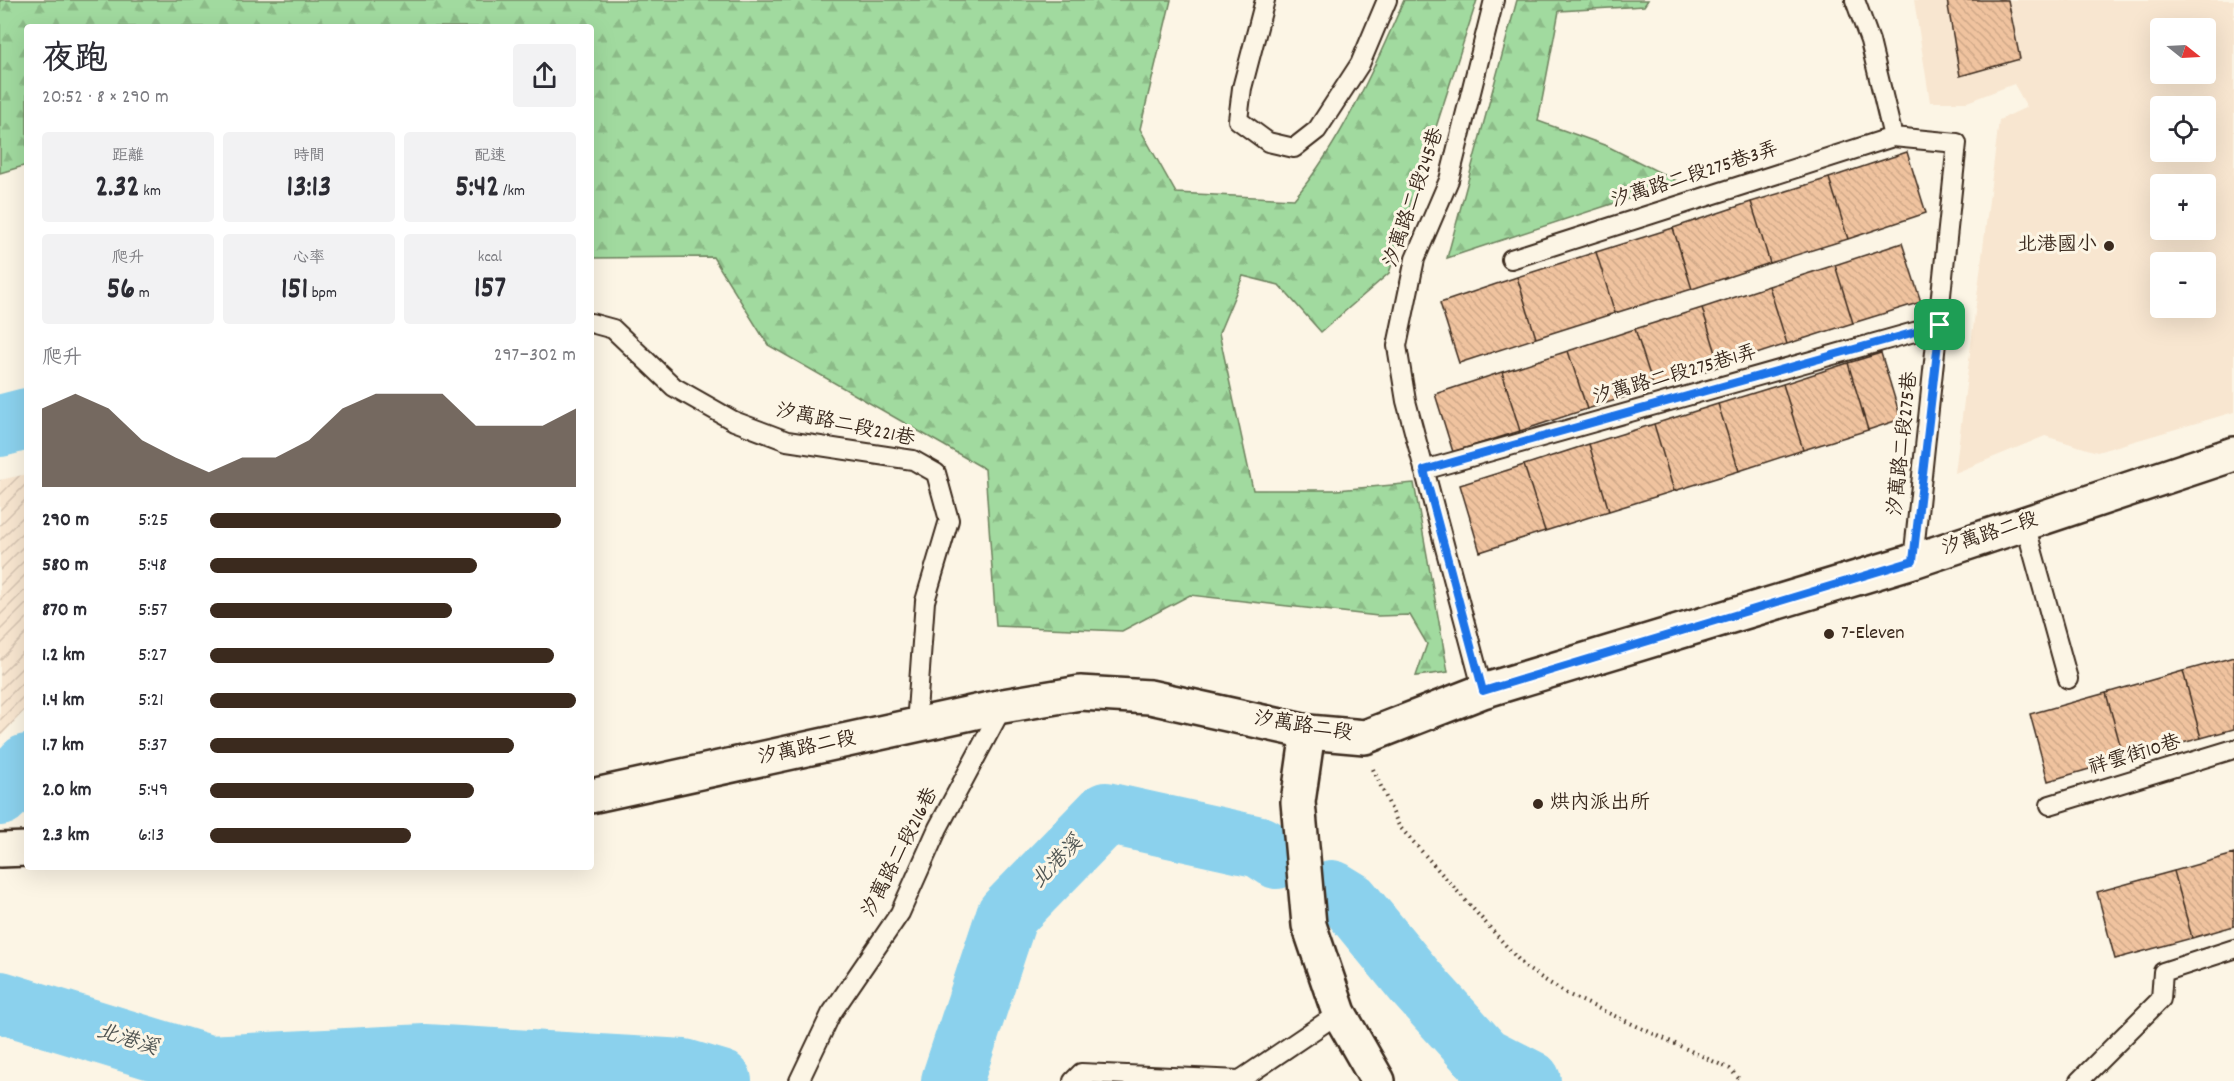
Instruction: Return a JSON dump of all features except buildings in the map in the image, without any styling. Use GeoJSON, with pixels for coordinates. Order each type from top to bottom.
{"type":"FeatureCollection","features":[{"type":"Feature","properties":{"kind":"street","name":"汐萬路二段"},"geometry":{"type":"LineString","coordinates":[[594,795],[1003,706],[1080,693],[1150,697],[1308,732],[1365,737],[1483,691],[1913,561],[2234,454]]}},
{"type":"Feature","properties":{"kind":"street"},"geometry":{"type":"LineString","coordinates":[[1308,732],[1298,802],[1309,925],[1339,1013],[1378,1081]]}},
{"type":"Feature","properties":{"kind":"street"},"geometry":{"type":"LineString","coordinates":[[0,850],[24,849]]}},
{"type":"Feature","properties":{"kind":"lane"},"geometry":{"type":"LineString","coordinates":[[1265,0],[1242,88],[1238,120],[1268,142],[1294,148],[1317,130],[1360,64],[1387,0]]}},
{"type":"Feature","properties":{"kind":"lane","name":"汐萬路二段245巷"},"geometry":{"type":"LineString","coordinates":[[1483,691],[1406,401],[1397,346],[1415,259],[1449,180],[1494,0]]}},
{"type":"Feature","properties":{"kind":"lane"},"geometry":{"type":"LineString","coordinates":[[1855,0],[1870,41],[1893,137]]}},
{"type":"Feature","properties":{"kind":"lane","name":"汐萬路二段275巷3弄"},"geometry":{"type":"LineString","coordinates":[[1511,259],[1893,137]]}},
{"type":"Feature","properties":{"kind":"lane","name":"汐萬路二段275巷"},"geometry":{"type":"LineString","coordinates":[[1893,137],[1957,143],[1940,325],[1913,561]]}},
{"type":"Feature","properties":{"kind":"lane","name":"汐萬路二段221巷"},"geometry":{"type":"LineString","coordinates":[[594,324],[613,329],[674,387],[734,422],[787,441],[913,460],[936,473],[949,520],[925,601],[916,725]]}},
{"type":"Feature","properties":{"kind":"lane","name":"汐萬路二段275巷1弄"},"geometry":{"type":"LineString","coordinates":[[1424,470],[1940,325]]}},
{"type":"Feature","properties":{"kind":"lane"},"geometry":{"type":"LineString","coordinates":[[2025,524],[2068,679]]}},
{"type":"Feature","properties":{"kind":"lane","name":"汐萬路二段216巷"},"geometry":{"type":"LineString","coordinates":[[799,1081],[831,1014],[900,913],[938,828],[1003,706]]}},
{"type":"Feature","properties":{"kind":"lane","name":"祥雲街10巷"},"geometry":{"type":"LineString","coordinates":[[2050,805],[2234,749]]}},
{"type":"Feature","properties":{"kind":"lane"},"geometry":{"type":"LineString","coordinates":[[2079,1081],[2161,999],[2163,972],[2234,949]]}},
{"type":"Feature","properties":{"kind":"lane"},"geometry":{"type":"LineString","coordinates":[[1073,1081],[1081,1073],[1240,1080],[1339,1013]]}},
{"type":"Feature","properties":{"kind":"path"},"geometry":{"type":"LineString","coordinates":[[1365,737],[1376,780],[1399,826],[1526,968],[1567,994],[1730,1069],[1741,1081]]}},
{"type":"Feature","properties":{"kind":"shaded area","name":"北港國小"},"geometry":{"type":"Polygon","coordinates":[[[1914,0],[2234,0],[2234,412],[2097,452],[2045,436],[1955,473],[1999,120],[2027,107],[2014,84],[1967,102],[1930,102],[1914,0]]]}},
{"type":"Feature","properties":{"kind":"shaded area"},"geometry":{"type":"Polygon","coordinates":[[[24,475],[24,711],[0,737],[0,480],[24,475]]]}},
{"type":"Feature","properties":{"kind":"green space"},"geometry":{"type":"Polygon","coordinates":[[[0,0],[1171,0],[1140,129],[1176,193],[1294,199],[1327,154],[1356,104],[1404,0],[1477,0],[1389,273],[1321,332],[1279,285],[1243,276],[1219,333],[1253,490],[1337,490],[1414,483],[1448,672],[1416,676],[1427,644],[1410,615],[1378,616],[1190,595],[1122,631],[996,626],[985,469],[768,345],[713,257],[594,258],[594,24],[24,24],[24,166],[0,173],[0,0]]]}},
{"type":"Feature","properties":{"kind":"green space"},"geometry":{"type":"Polygon","coordinates":[[[1517,0],[1648,0],[1644,6],[1559,11],[1538,121],[1607,146],[1679,182],[1447,258],[1517,0]]]}},
{"type":"Feature","properties":{"kind":"waterway","name":"北港溪"},"geometry":{"type":"LineString","coordinates":[[0,426],[24,420]]}},
{"type":"Feature","properties":{"kind":"waterway","name":"北港溪"},"geometry":{"type":"LineString","coordinates":[[0,795],[24,768]]}},
{"type":"Feature","properties":{"kind":"waterway","name":"北港溪"},"geometry":{"type":"LineString","coordinates":[[952,1081],[1007,915],[1106,813],[1260,847],[1277,858]]}},
{"type":"Feature","properties":{"kind":"waterway","name":"北港溪"},"geometry":{"type":"LineString","coordinates":[[1332,891],[1350,902],[1417,984],[1483,1057],[1530,1081]]}},
{"type":"Feature","properties":{"kind":"waterway","name":"北港溪"},"geometry":{"type":"LineString","coordinates":[[0,1002],[208,1066],[425,1055],[684,1070],[721,1081]]}},
{"type":"Feature","properties":{"kind":"place","name":"北港國小"},"geometry":{"type":"Point","coordinates":[2109,246]}},
{"type":"Feature","properties":{"kind":"place","name":"7-Eleven"},"geometry":{"type":"Point","coordinates":[1829,634]}},
{"type":"Feature","properties":{"kind":"place","name":"烘內派出所"},"geometry":{"type":"Point","coordinates":[1538,804]}},
{"type":"Feature","properties":{"kind":"route"},"geometry":{"type":"LineString","coordinates":[[1940,325],[1913,561],[1483,691],[1424,470],[1940,325]]}}]}
